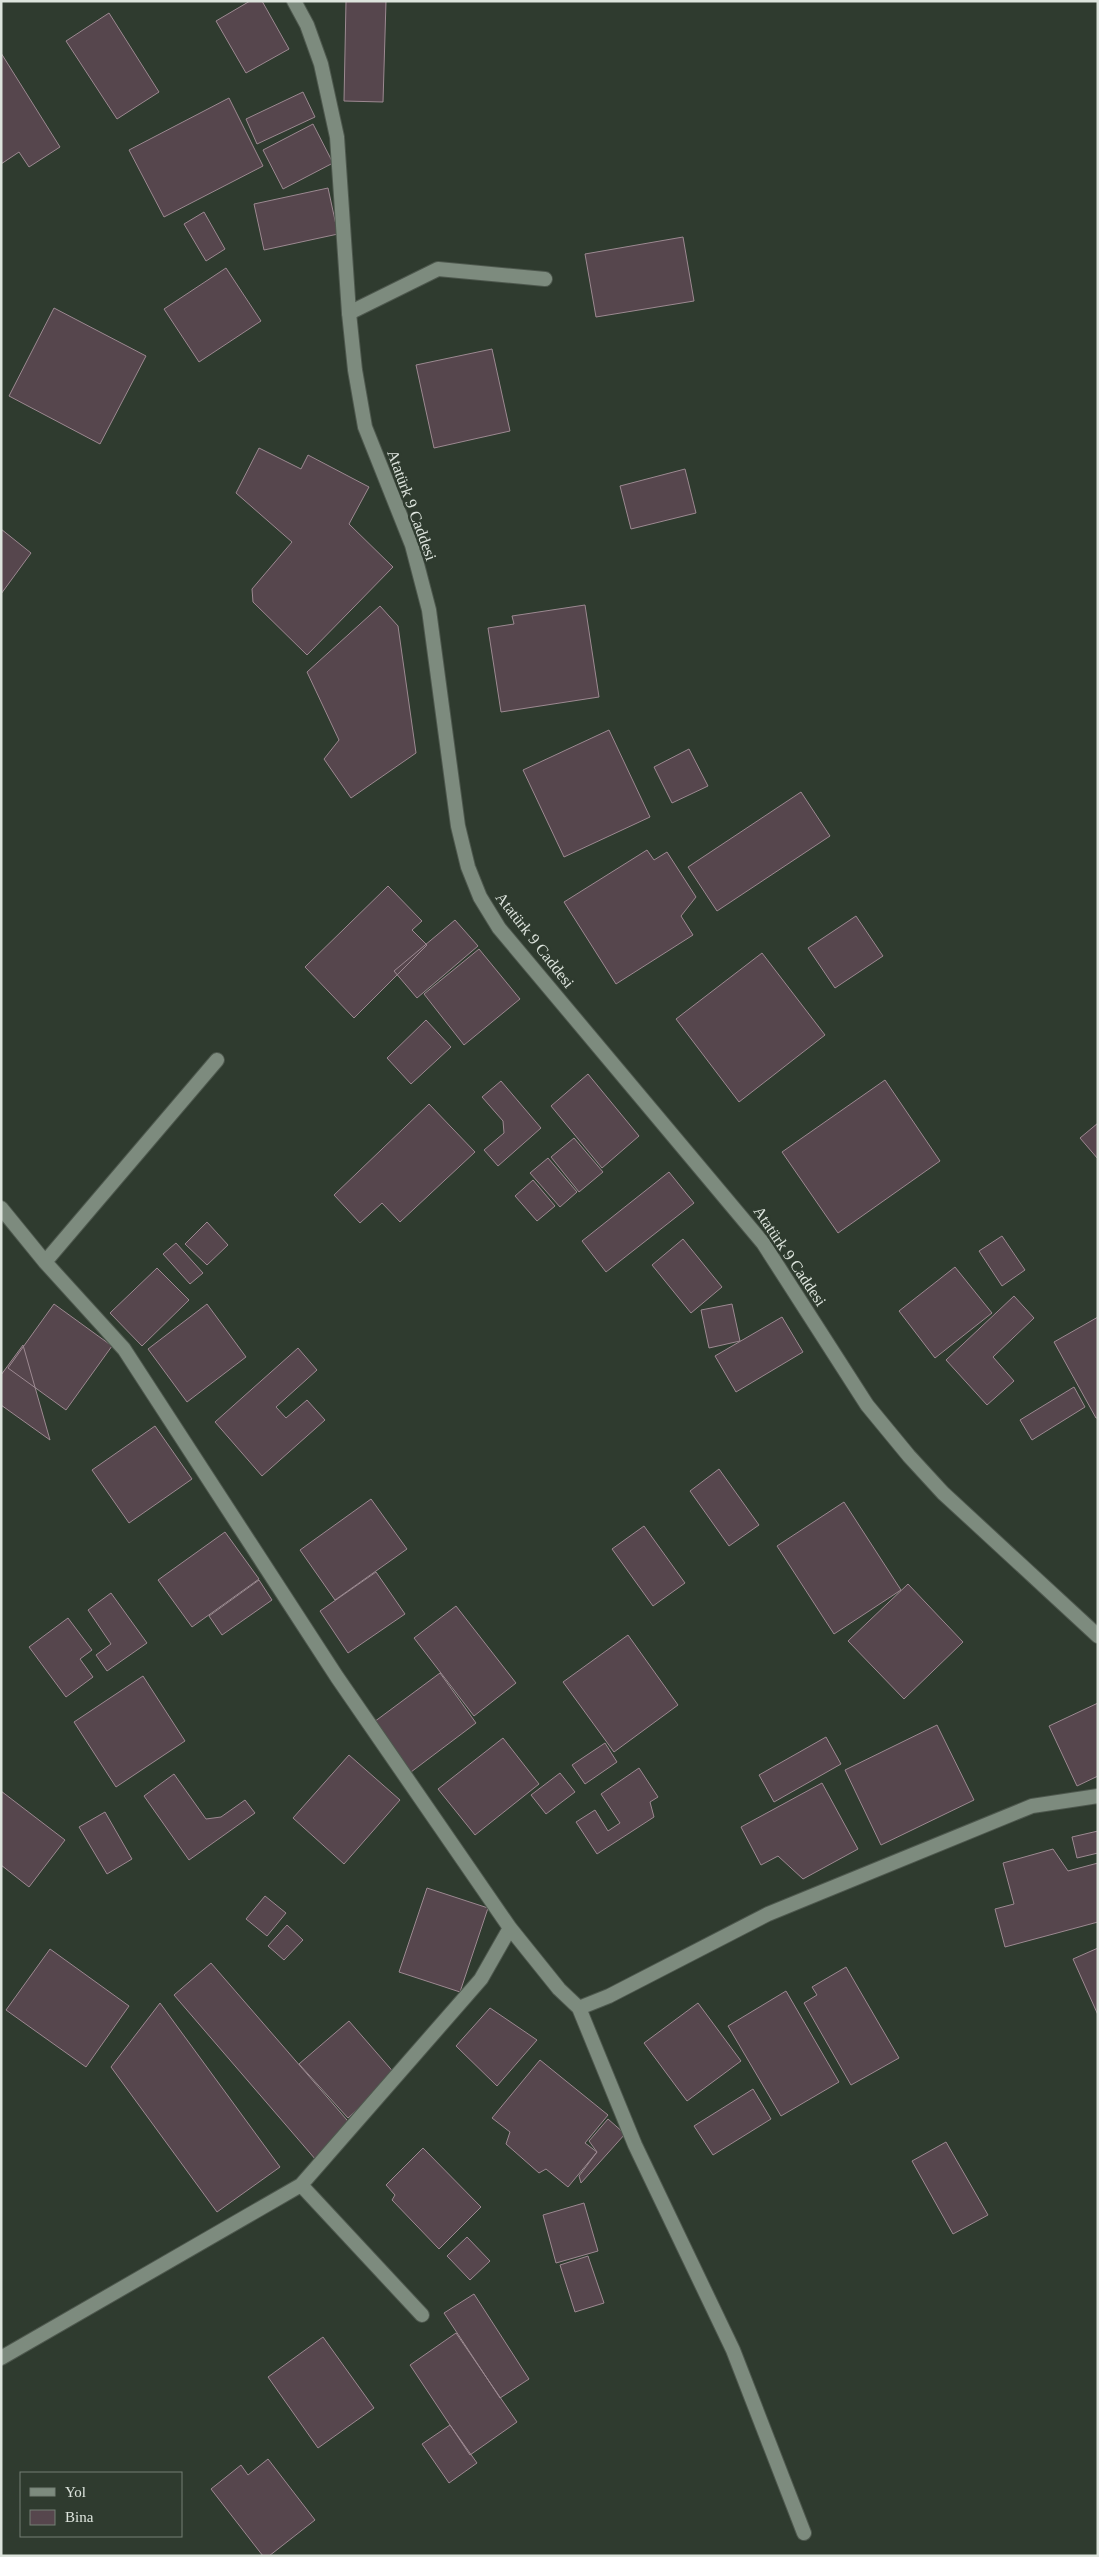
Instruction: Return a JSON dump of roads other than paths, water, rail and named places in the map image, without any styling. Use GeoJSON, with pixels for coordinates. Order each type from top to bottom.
{"type":"FeatureCollection","features":[{"type":"Feature","properties":{"kind":"street","name":"Atatürk 9 Caddesi"},"geometry":{"type":"LineString","coordinates":[[294,1],[307,25],[321,64],[337,137],[349,313],[355,370],[365,427],[412,545],[428,610],[458,826],[468,866],[480,897],[499,928],[763,1243],[852,1382],[897,1441],[942,1493],[1098,1636]]}},
{"type":"Feature","properties":{"kind":"street"},"geometry":{"type":"LineString","coordinates":[[349,313],[438,269],[545,280]]}},
{"type":"Feature","properties":{"kind":"street"},"geometry":{"type":"LineString","coordinates":[[45,1262],[217,1060]]}},
{"type":"Feature","properties":{"kind":"street"},"geometry":{"type":"LineString","coordinates":[[1,1208],[45,1262],[124,1349],[337,1677],[510,1928],[559,1989],[579,2008],[635,2145],[733,2350],[804,2533]]}},
{"type":"Feature","properties":{"kind":"street"},"geometry":{"type":"LineString","coordinates":[[579,2008],[609,1996],[768,1914],[1032,1806],[1098,1796]]}},
{"type":"Feature","properties":{"kind":"street"},"geometry":{"type":"LineString","coordinates":[[1,2358],[301,2185],[374,2104],[481,1979],[510,1928]]}},
{"type":"Feature","properties":{"kind":"street"},"geometry":{"type":"LineString","coordinates":[[301,2185],[422,2316]]}}]}
